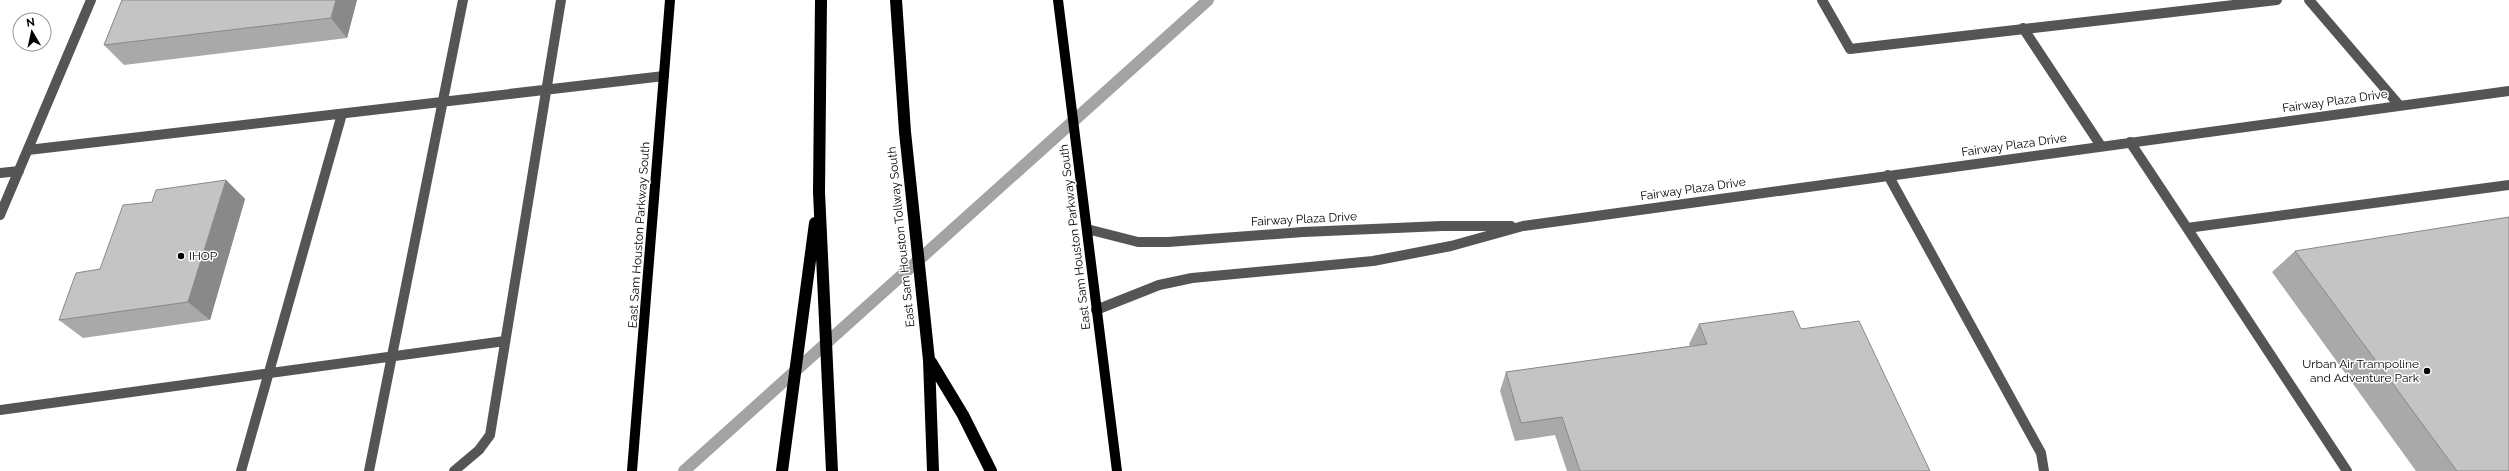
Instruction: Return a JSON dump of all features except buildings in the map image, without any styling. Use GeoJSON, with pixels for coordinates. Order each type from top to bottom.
{"type":"FeatureCollection","features":[{"type":"Feature","properties":{"kind":"highway"},"geometry":{"type":"LineString","coordinates":[[821,0],[819,192],[832,471]]}},
{"type":"Feature","properties":{"kind":"highway","name":"East Sam Houston Tollway South"},"geometry":{"type":"LineString","coordinates":[[896,0],[905,132],[929,360],[933,471]]}},
{"type":"Feature","properties":{"kind":"highway"},"geometry":{"type":"LineString","coordinates":[[782,471],[819,192]]}},
{"type":"Feature","properties":{"kind":"highway"},"geometry":{"type":"LineString","coordinates":[[929,360],[963,415],[990,471]]}},
{"type":"Feature","properties":{"kind":"main road","name":"East Sam Houston Parkway South"},"geometry":{"type":"LineString","coordinates":[[632,471],[636,447],[670,0]]}},
{"type":"Feature","properties":{"kind":"main road","name":"East Sam Houston Parkway South"},"geometry":{"type":"LineString","coordinates":[[1058,0],[1085,204],[1096,310],[1117,471]]}},
{"type":"Feature","properties":{"kind":"street"},"geometry":{"type":"LineString","coordinates":[[0,215],[91,0]]}},
{"type":"Feature","properties":{"kind":"street"},"geometry":{"type":"LineString","coordinates":[[369,471],[463,0]]}},
{"type":"Feature","properties":{"kind":"street"},"geometry":{"type":"LineString","coordinates":[[454,471],[479,450],[490,436],[561,0]]}},
{"type":"Feature","properties":{"kind":"street"},"geometry":{"type":"LineString","coordinates":[[1822,0],[1850,50],[2023,28],[2278,0]]}},
{"type":"Feature","properties":{"kind":"street"},"geometry":{"type":"LineString","coordinates":[[2309,0],[2398,105]]}},
{"type":"Feature","properties":{"kind":"street"},"geometry":{"type":"LineString","coordinates":[[2023,28],[2101,146]]}},
{"type":"Feature","properties":{"kind":"street"},"geometry":{"type":"LineString","coordinates":[[28,150],[664,76]]}},
{"type":"Feature","properties":{"kind":"street","name":"Fairway Plaza Drive"},"geometry":{"type":"LineString","coordinates":[[1096,310],[1159,285],[1192,278],[1373,261],[1451,246],[1523,226],[2509,91]]}},
{"type":"Feature","properties":{"kind":"street"},"geometry":{"type":"LineString","coordinates":[[241,471],[342,114]]}},
{"type":"Feature","properties":{"kind":"street"},"geometry":{"type":"LineString","coordinates":[[2130,142],[2347,471]]}},
{"type":"Feature","properties":{"kind":"street"},"geometry":{"type":"LineString","coordinates":[[0,173],[19,171]]}},
{"type":"Feature","properties":{"kind":"street"},"geometry":{"type":"LineString","coordinates":[[1888,175],[2041,453],[2044,471]]}},
{"type":"Feature","properties":{"kind":"street"},"geometry":{"type":"LineString","coordinates":[[2187,228],[2509,185]]}},
{"type":"Feature","properties":{"kind":"street","name":"Fairway Plaza Drive"},"geometry":{"type":"LineString","coordinates":[[1088,229],[1138,242],[1168,242],[1303,232],[1442,226],[1523,226]]}},
{"type":"Feature","properties":{"kind":"street"},"geometry":{"type":"LineString","coordinates":[[0,410],[505,341]]}},
{"type":"Feature","properties":{"kind":"waterway"},"geometry":{"type":"LineString","coordinates":[[684,471],[1208,0]]}},
{"type":"Feature","properties":{"kind":"place","name":"IHOP"},"geometry":{"type":"Point","coordinates":[181,256]}},
{"type":"Feature","properties":{"kind":"place","name":"Urban Air Trampoline and Adventure Park"},"geometry":{"type":"Point","coordinates":[2427,371]}}]}
